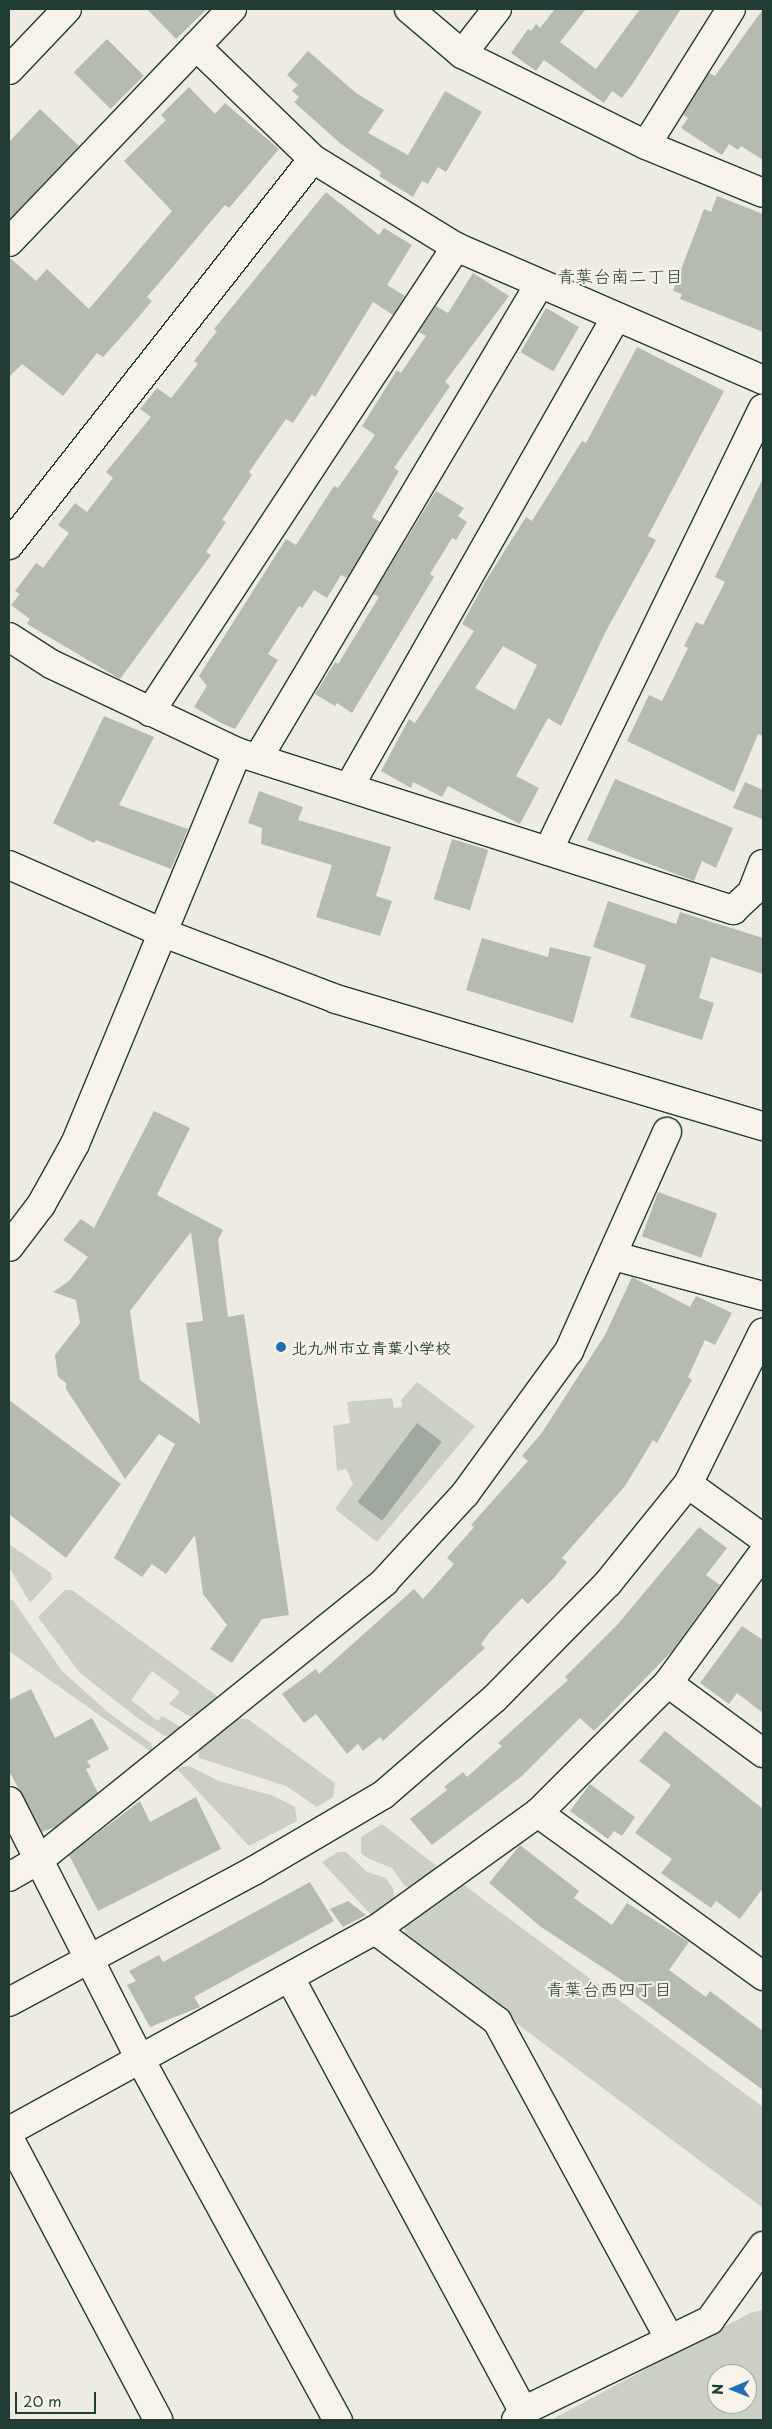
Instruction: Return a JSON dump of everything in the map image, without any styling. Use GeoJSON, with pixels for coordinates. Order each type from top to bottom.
{"type":"FeatureCollection","features":[{"type":"Feature","properties":{"kind":"street"},"geometry":{"type":"LineString","coordinates":[[9,70],[67,9]]}},
{"type":"Feature","properties":{"kind":"street"},"geometry":{"type":"LineString","coordinates":[[9,242],[232,9]]}},
{"type":"Feature","properties":{"kind":"street"},"geometry":{"type":"LineString","coordinates":[[409,9],[462,54],[646,144],[763,193]]}},
{"type":"Feature","properties":{"kind":"street"},"geometry":{"type":"LineString","coordinates":[[462,54],[497,9]]}},
{"type":"Feature","properties":{"kind":"street"},"geometry":{"type":"LineString","coordinates":[[646,144],[731,9]]}},
{"type":"Feature","properties":{"kind":"street"},"geometry":{"type":"LineString","coordinates":[[196,46],[313,159],[456,247],[615,319],[763,380]]}},
{"type":"Feature","properties":{"kind":"street"},"geometry":{"type":"LineString","coordinates":[[9,545],[313,159]]}},
{"type":"Feature","properties":{"kind":"street"},"geometry":{"type":"LineString","coordinates":[[150,712],[456,247]]}},
{"type":"Feature","properties":{"kind":"street"},"geometry":{"type":"LineString","coordinates":[[9,1247],[41,1205],[75,1144],[161,932],[248,755],[539,284]]}},
{"type":"Feature","properties":{"kind":"street"},"geometry":{"type":"LineString","coordinates":[[349,787],[615,319]]}},
{"type":"Feature","properties":{"kind":"street"},"geometry":{"type":"LineString","coordinates":[[548,851],[763,409]]}},
{"type":"Feature","properties":{"kind":"street"},"geometry":{"type":"LineString","coordinates":[[9,637],[51,664],[150,712],[248,755],[734,910],[752,892],[763,864]]}},
{"type":"Feature","properties":{"kind":"street"},"geometry":{"type":"LineString","coordinates":[[9,865],[161,932],[336,999],[763,1126]]}},
{"type":"Feature","properties":{"kind":"street"},"geometry":{"type":"LineString","coordinates":[[9,1877],[40,1859],[384,1582],[465,1494],[520,1423],[569,1351],[614,1256],[667,1132]]}},
{"type":"Feature","properties":{"kind":"street"},"geometry":{"type":"LineString","coordinates":[[614,1256],[763,1296]]}},
{"type":"Feature","properties":{"kind":"street"},"geometry":{"type":"LineString","coordinates":[[9,2002],[255,1870],[383,1795],[507,1686],[608,1583],[688,1484],[763,1332]]}},
{"type":"Feature","properties":{"kind":"street"},"geometry":{"type":"LineString","coordinates":[[688,1484],[763,1538]]}},
{"type":"Feature","properties":{"kind":"street"},"geometry":{"type":"LineString","coordinates":[[9,2130],[375,1930],[538,1813],[668,1684],[763,1553]]}},
{"type":"Feature","properties":{"kind":"street"},"geometry":{"type":"LineString","coordinates":[[668,1684],[763,1753]]}},
{"type":"Feature","properties":{"kind":"street"},"geometry":{"type":"LineString","coordinates":[[9,1801],[140,2059],[338,2420]]}},
{"type":"Feature","properties":{"kind":"street"},"geometry":{"type":"LineString","coordinates":[[538,1813],[763,1976]]}},
{"type":"Feature","properties":{"kind":"street"},"geometry":{"type":"LineString","coordinates":[[375,1930],[497,2022],[670,2339]]}},
{"type":"Feature","properties":{"kind":"street"},"geometry":{"type":"LineString","coordinates":[[290,1978],[520,2416],[710,2320],[763,2246]]}},
{"type":"Feature","properties":{"kind":"street"},"geometry":{"type":"LineString","coordinates":[[9,2138],[158,2420]]}},
{"type":"Feature","properties":{"kind":"shaded area"},"geometry":{"type":"Polygon","coordinates":[[[417,1382],[475,1426],[377,1542],[335,1509],[353,1484],[346,1469],[337,1471],[333,1426],[350,1423],[347,1402],[392,1398],[394,1408],[402,1407],[401,1400],[417,1382]]]}},
{"type":"Feature","properties":{"kind":"shaded area"},"geometry":{"type":"Polygon","coordinates":[[[417,1423],[442,1442],[382,1521],[357,1502],[417,1423]]]}},
{"type":"Feature","properties":{"kind":"shaded area"},"geometry":{"type":"Polygon","coordinates":[[[9,1544],[51,1573],[52,1579],[30,1603],[9,1567],[9,1544]]]}},
{"type":"Feature","properties":{"kind":"shaded area"},"geometry":{"type":"Polygon","coordinates":[[[65,1590],[72,1590],[221,1699],[198,1718],[189,1716],[169,1704],[180,1692],[152,1671],[131,1700],[158,1721],[162,1716],[181,1727],[179,1733],[165,1736],[139,1719],[80,1673],[38,1617],[65,1590]]]}},
{"type":"Feature","properties":{"kind":"shaded area"},"geometry":{"type":"Polygon","coordinates":[[[9,1599],[13,1600],[62,1671],[110,1714],[151,1743],[154,1754],[9,1651],[9,1599]]]}},
{"type":"Feature","properties":{"kind":"shaded area"},"geometry":{"type":"Polygon","coordinates":[[[234,1719],[248,1719],[335,1783],[333,1797],[317,1807],[286,1786],[199,1758],[198,1749],[234,1719]]]}},
{"type":"Feature","properties":{"kind":"shaded area"},"geometry":{"type":"Polygon","coordinates":[[[189,1766],[219,1781],[274,1796],[295,1807],[297,1821],[249,1846],[176,1768],[189,1766]]]}},
{"type":"Feature","properties":{"kind":"shaded area"},"geometry":{"type":"Polygon","coordinates":[[[382,1824],[442,1870],[414,1890],[404,1885],[392,1868],[369,1859],[361,1853],[361,1837],[382,1824]]]}},
{"type":"Feature","properties":{"kind":"shaded area"},"geometry":{"type":"Polygon","coordinates":[[[338,1852],[346,1852],[367,1872],[386,1878],[393,1889],[395,1903],[373,1917],[322,1862],[338,1852]]]}},
{"type":"Feature","properties":{"kind":"shaded area"},"geometry":{"type":"Polygon","coordinates":[[[464,1885],[763,2107],[763,2208],[404,1939],[405,1923],[464,1885]]]}},
{"type":"Feature","properties":{"kind":"shaded area"},"geometry":{"type":"Polygon","coordinates":[[[763,2310],[763,2419],[551,2420],[750,2313],[763,2310]]]}},
{"type":"Feature","properties":{"kind":"building"},"geometry":{"type":"Polygon","coordinates":[[[147,9],[207,9],[176,39],[147,9]]]}},
{"type":"Feature","properties":{"kind":"building"},"geometry":{"type":"Polygon","coordinates":[[[555,9],[586,9],[560,42],[596,69],[640,9],[681,9],[622,98],[612,91],[604,103],[544,60],[536,71],[511,53],[528,29],[531,31],[536,24],[540,28],[555,9]]]}},
{"type":"Feature","properties":{"kind":"building"},"geometry":{"type":"Polygon","coordinates":[[[763,9],[763,160],[741,146],[738,150],[729,144],[722,155],[681,128],[688,118],[683,115],[709,73],[715,76],[763,9]]]}},
{"type":"Feature","properties":{"kind":"building"},"geometry":{"type":"Polygon","coordinates":[[[107,39],[144,76],[111,109],[74,72],[107,39]]]}},
{"type":"Feature","properties":{"kind":"building"},"geometry":{"type":"Polygon","coordinates":[[[308,51],[356,93],[384,110],[368,133],[408,155],[445,91],[482,112],[446,172],[438,167],[428,184],[422,181],[413,197],[379,176],[381,172],[341,144],[294,102],[299,97],[292,91],[298,85],[287,75],[308,51]]]}},
{"type":"Feature","properties":{"kind":"building"},"geometry":{"type":"Polygon","coordinates":[[[189,87],[215,114],[225,103],[279,149],[229,208],[225,205],[147,297],[152,301],[131,326],[103,357],[97,353],[63,396],[22,364],[9,377],[9,257],[36,281],[47,269],[89,309],[172,211],[124,161],[166,120],[161,115],[189,87]]]}},
{"type":"Feature","properties":{"kind":"building"},"geometry":{"type":"Polygon","coordinates":[[[40,109],[79,146],[9,220],[9,142],[40,109]]]}},
{"type":"Feature","properties":{"kind":"building"},"geometry":{"type":"Polygon","coordinates":[[[326,192],[379,235],[384,228],[412,245],[387,285],[405,296],[393,315],[373,302],[315,397],[312,394],[293,423],[286,419],[249,472],[252,475],[222,520],[226,522],[206,552],[211,555],[120,679],[27,624],[30,619],[11,605],[20,594],[15,591],[36,563],[43,568],[69,533],[58,525],[75,503],[87,512],[113,478],[106,472],[151,417],[140,409],[157,388],[171,398],[198,364],[194,361],[217,331],[214,329],[326,192]]]}},
{"type":"Feature","properties":{"kind":"building"},"geometry":{"type":"Polygon","coordinates":[[[717,196],[763,214],[763,332],[680,299],[682,294],[673,291],[704,209],[711,212],[717,196]]]}},
{"type":"Feature","properties":{"kind":"building"},"geometry":{"type":"Polygon","coordinates":[[[473,273],[509,296],[445,382],[450,386],[394,468],[399,471],[372,517],[380,522],[347,578],[341,575],[327,598],[314,590],[302,608],[299,606],[268,654],[278,660],[235,729],[194,707],[207,686],[199,676],[286,539],[296,545],[334,486],[338,488],[375,435],[362,426],[397,370],[401,373],[426,336],[419,332],[436,306],[448,313],[473,273]]]}},
{"type":"Feature","properties":{"kind":"building"},"geometry":{"type":"Polygon","coordinates":[[[546,308],[579,327],[553,371],[520,352],[546,308]]]}},
{"type":"Feature","properties":{"kind":"building"},"geometry":{"type":"Polygon","coordinates":[[[637,347],[724,391],[648,536],[656,540],[605,633],[561,726],[548,718],[516,776],[539,788],[520,824],[448,786],[442,797],[413,782],[411,788],[381,771],[409,719],[415,723],[474,631],[462,624],[485,582],[526,517],[532,521],[582,441],[586,443],[637,347]],[[503,646],[475,688],[515,710],[537,665],[503,646]]]}},
{"type":"Feature","properties":{"kind":"building"},"geometry":{"type":"Polygon","coordinates":[[[763,478],[763,736],[758,734],[734,792],[627,741],[649,695],[662,701],[688,648],[684,646],[696,622],[703,625],[725,582],[715,577],[763,478]]]}},
{"type":"Feature","properties":{"kind":"building"},"geometry":{"type":"Polygon","coordinates":[[[436,491],[464,508],[458,516],[467,522],[456,540],[452,538],[430,574],[434,577],[352,713],[337,703],[335,706],[315,694],[335,662],[338,664],[379,597],[373,594],[436,491]]]}},
{"type":"Feature","properties":{"kind":"building"},"geometry":{"type":"Polygon","coordinates":[[[104,716],[154,737],[119,805],[188,829],[171,869],[96,840],[94,843],[53,823],[104,716]]]}},
{"type":"Feature","properties":{"kind":"building"},"geometry":{"type":"Polygon","coordinates":[[[615,779],[733,828],[716,868],[702,861],[694,881],[587,840],[615,779]]]}},
{"type":"Feature","properties":{"kind":"building"},"geometry":{"type":"Polygon","coordinates":[[[745,782],[763,790],[763,819],[733,808],[745,782]]]}},
{"type":"Feature","properties":{"kind":"building"},"geometry":{"type":"Polygon","coordinates":[[[259,791],[303,807],[298,820],[391,847],[376,896],[392,901],[380,936],[316,917],[332,865],[261,844],[262,828],[248,823],[259,791]]]}},
{"type":"Feature","properties":{"kind":"building"},"geometry":{"type":"Polygon","coordinates":[[[452,839],[488,850],[470,910],[434,899],[452,839]]]}},
{"type":"Feature","properties":{"kind":"building"},"geometry":{"type":"Polygon","coordinates":[[[608,901],[676,924],[680,912],[763,938],[763,974],[711,957],[699,998],[714,1003],[702,1040],[630,1017],[646,965],[593,947],[608,901]]]}},
{"type":"Feature","properties":{"kind":"building"},"geometry":{"type":"Polygon","coordinates":[[[482,938],[548,957],[550,947],[591,957],[573,1023],[466,990],[482,938]]]}},
{"type":"Feature","properties":{"kind":"building"},"geometry":{"type":"Polygon","coordinates":[[[154,1111],[190,1128],[157,1195],[223,1230],[218,1240],[228,1317],[244,1314],[289,1615],[262,1619],[232,1663],[210,1649],[227,1625],[203,1594],[195,1535],[166,1574],[152,1564],[142,1577],[114,1558],[175,1444],[159,1434],[125,1479],[66,1389],[66,1383],[58,1377],[55,1355],[80,1323],[76,1300],[53,1292],[69,1281],[88,1257],[63,1240],[81,1219],[94,1228],[154,1111]],[[191,1232],[130,1311],[140,1380],[200,1424],[186,1323],[203,1321],[191,1232]]]}},
{"type":"Feature","properties":{"kind":"building"},"geometry":{"type":"Polygon","coordinates":[[[658,1192],[717,1214],[701,1258],[642,1236],[658,1192]]]}},
{"type":"Feature","properties":{"kind":"building"},"geometry":{"type":"Polygon","coordinates":[[[632,1277],[690,1307],[696,1296],[732,1313],[715,1345],[705,1340],[688,1377],[692,1380],[657,1443],[653,1440],[625,1486],[562,1558],[567,1562],[554,1578],[528,1604],[522,1598],[489,1633],[481,1644],[485,1648],[383,1741],[380,1737],[363,1751],[358,1744],[347,1754],[316,1714],[304,1723],[282,1694],[316,1669],[319,1674],[414,1589],[423,1599],[454,1564],[447,1558],[474,1527],[471,1525],[528,1461],[522,1456],[541,1434],[605,1335],[632,1277]]]}},
{"type":"Feature","properties":{"kind":"building"},"geometry":{"type":"Polygon","coordinates":[[[9,1400],[121,1484],[66,1558],[9,1514],[9,1400]]]}},
{"type":"Feature","properties":{"kind":"building"},"geometry":{"type":"Polygon","coordinates":[[[699,1527],[727,1548],[706,1575],[720,1585],[672,1651],[594,1731],[580,1718],[522,1776],[432,1845],[410,1819],[447,1790],[444,1787],[463,1772],[467,1777],[502,1746],[498,1743],[568,1680],[565,1677],[618,1624],[699,1527]]]}},
{"type":"Feature","properties":{"kind":"building"},"geometry":{"type":"Polygon","coordinates":[[[742,1626],[763,1640],[763,1713],[737,1693],[729,1704],[700,1683],[742,1626]]]}},
{"type":"Feature","properties":{"kind":"building"},"geometry":{"type":"Polygon","coordinates":[[[31,1689],[55,1738],[92,1718],[109,1749],[87,1761],[91,1767],[86,1769],[98,1793],[55,1827],[42,1832],[9,1771],[9,1700],[31,1689]]]}},
{"type":"Feature","properties":{"kind":"building"},"geometry":{"type":"Polygon","coordinates":[[[665,1731],[763,1809],[763,1888],[740,1919],[716,1901],[711,1908],[661,1873],[672,1859],[635,1833],[671,1785],[639,1761],[665,1731]]]}},
{"type":"Feature","properties":{"kind":"building"},"geometry":{"type":"Polygon","coordinates":[[[590,1784],[635,1817],[622,1836],[614,1831],[608,1839],[570,1811],[590,1784]]]}},
{"type":"Feature","properties":{"kind":"building"},"geometry":{"type":"Polygon","coordinates":[[[196,1797],[221,1849],[98,1911],[69,1855],[140,1801],[150,1822],[196,1797]]]}},
{"type":"Feature","properties":{"kind":"building"},"geometry":{"type":"Polygon","coordinates":[[[520,1845],[579,1891],[574,1898],[612,1925],[627,1903],[689,1942],[669,1970],[706,1997],[710,1991],[763,2031],[763,2090],[631,1993],[634,1988],[541,1927],[489,1883],[520,1845]]]}},
{"type":"Feature","properties":{"kind":"building"},"geometry":{"type":"Polygon","coordinates":[[[310,1882],[334,1921],[194,1997],[200,2007],[150,2027],[127,1985],[136,1981],[129,1971],[159,1955],[163,1962],[310,1882]]]}},
{"type":"Feature","properties":{"kind":"building"},"geometry":{"type":"Polygon","coordinates":[[[348,1901],[366,1915],[343,1927],[330,1909],[348,1901]]]}},
{"type":"Feature","properties":{"kind":"place","name":"北九州市立青葉小学校"},"geometry":{"type":"Point","coordinates":[281,1347]}},
{"type":"Feature","properties":{"kind":"district","name":"青葉台南二丁目"},"geometry":{"type":"Point","coordinates":[620,276]}},
{"type":"Feature","properties":{"kind":"district","name":"青葉台西四丁目"},"geometry":{"type":"Point","coordinates":[609,1989]}}]}
